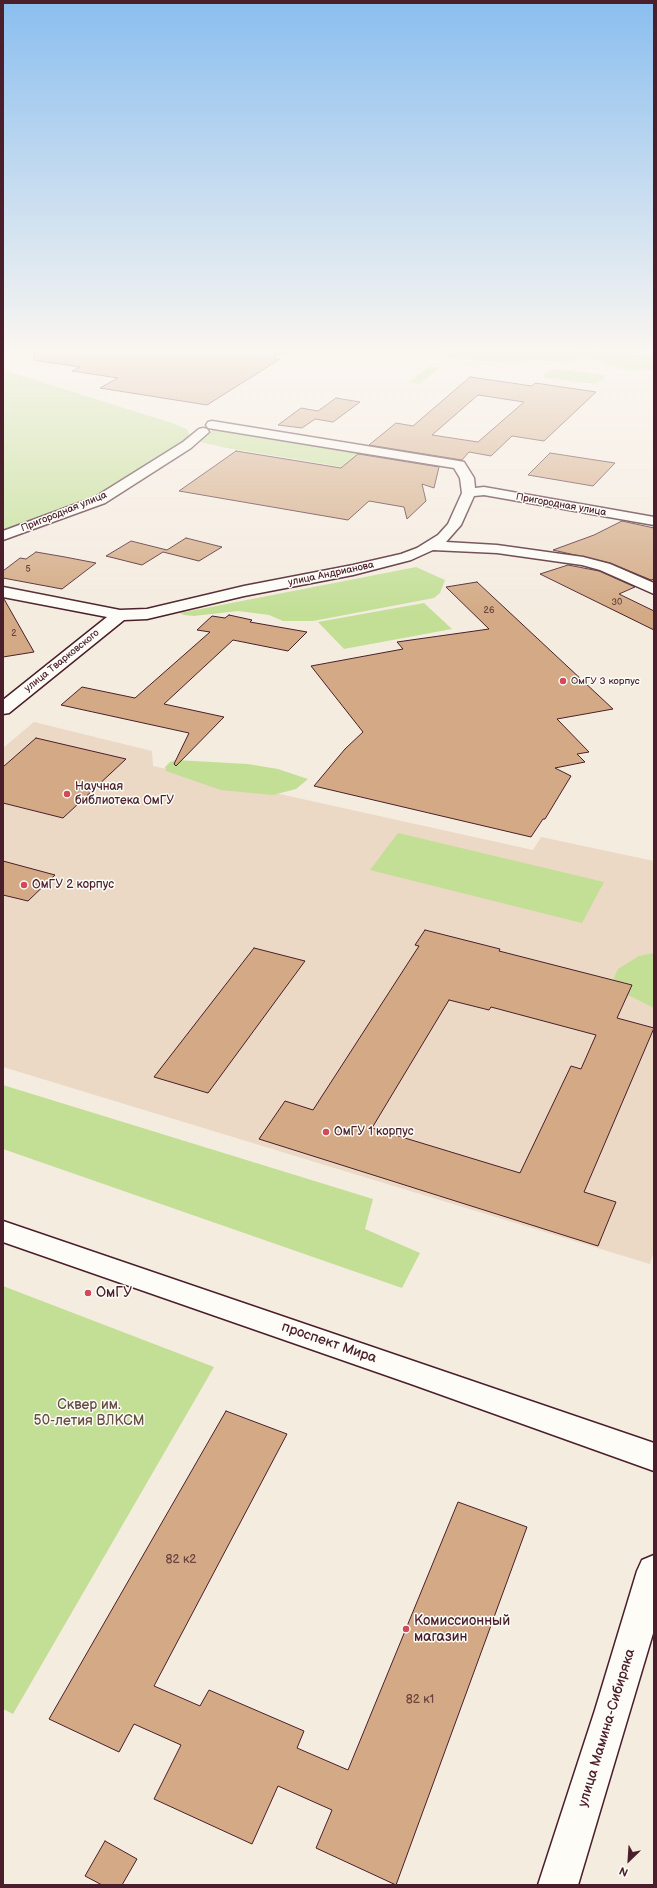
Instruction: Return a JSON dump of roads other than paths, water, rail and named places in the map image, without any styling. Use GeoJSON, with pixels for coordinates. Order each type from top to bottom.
{"type":"FeatureCollection","features":[{"type":"Feature","properties":{"kind":"street","name":"Пригородная улица"},"geometry":{"type":"LineString","coordinates":[[3,536],[100,500],[182,448],[196,437]]}},
{"type":"Feature","properties":{"kind":"street","name":"Пригородная улица"},"geometry":{"type":"LineString","coordinates":[[270,437],[459,465],[467,478],[469,493],[484,491],[654,521]]}},
{"type":"Feature","properties":{"kind":"street"},"geometry":{"type":"LineString","coordinates":[[431,546],[443,538],[454,526],[469,493]]}},
{"type":"Feature","properties":{"kind":"street","name":"улица Андрианова"},"geometry":{"type":"LineString","coordinates":[[3,592],[120,615],[147,614],[244,591],[353,570],[406,557],[431,546],[496,550],[583,561],[605,567],[654,589]]}},
{"type":"Feature","properties":{"kind":"street","name":"улица Тварковского"},"geometry":{"type":"LineString","coordinates":[[3,708],[120,615]]}},
{"type":"Feature","properties":{"kind":"street","name":"проспект Мира"},"geometry":{"type":"LineString","coordinates":[[3,1231],[429,1377],[654,1457]]}},
{"type":"Feature","properties":{"kind":"street","name":"улица Мамина-Сибиряка"},"geometry":{"type":"LineString","coordinates":[[558,1885],[613,1710],[654,1571]]}},
{"type":"Feature","properties":{"kind":"place","name":"ОмГУ 3 корпус"},"geometry":{"type":"Point","coordinates":[563,681]}},
{"type":"Feature","properties":{"kind":"place","name":"Научная библиотека ОмГУ"},"geometry":{"type":"Point","coordinates":[67,794]}},
{"type":"Feature","properties":{"kind":"place","name":"ОмГУ 2 корпус"},"geometry":{"type":"Point","coordinates":[24,885]}},
{"type":"Feature","properties":{"kind":"place","name":"ОмГУ 1 корпус"},"geometry":{"type":"Point","coordinates":[326,1132]}},
{"type":"Feature","properties":{"kind":"place","name":"ОмГУ"},"geometry":{"type":"Point","coordinates":[88,1293]}},
{"type":"Feature","properties":{"kind":"place","name":"Комиссионный магазин"},"geometry":{"type":"Point","coordinates":[406,1629]}},
{"type":"Feature","properties":{"kind":"park label","name":"Сквер им. 50-летия ВЛКСМ"},"geometry":{"type":"Point","coordinates":[89,1414]}}]}
